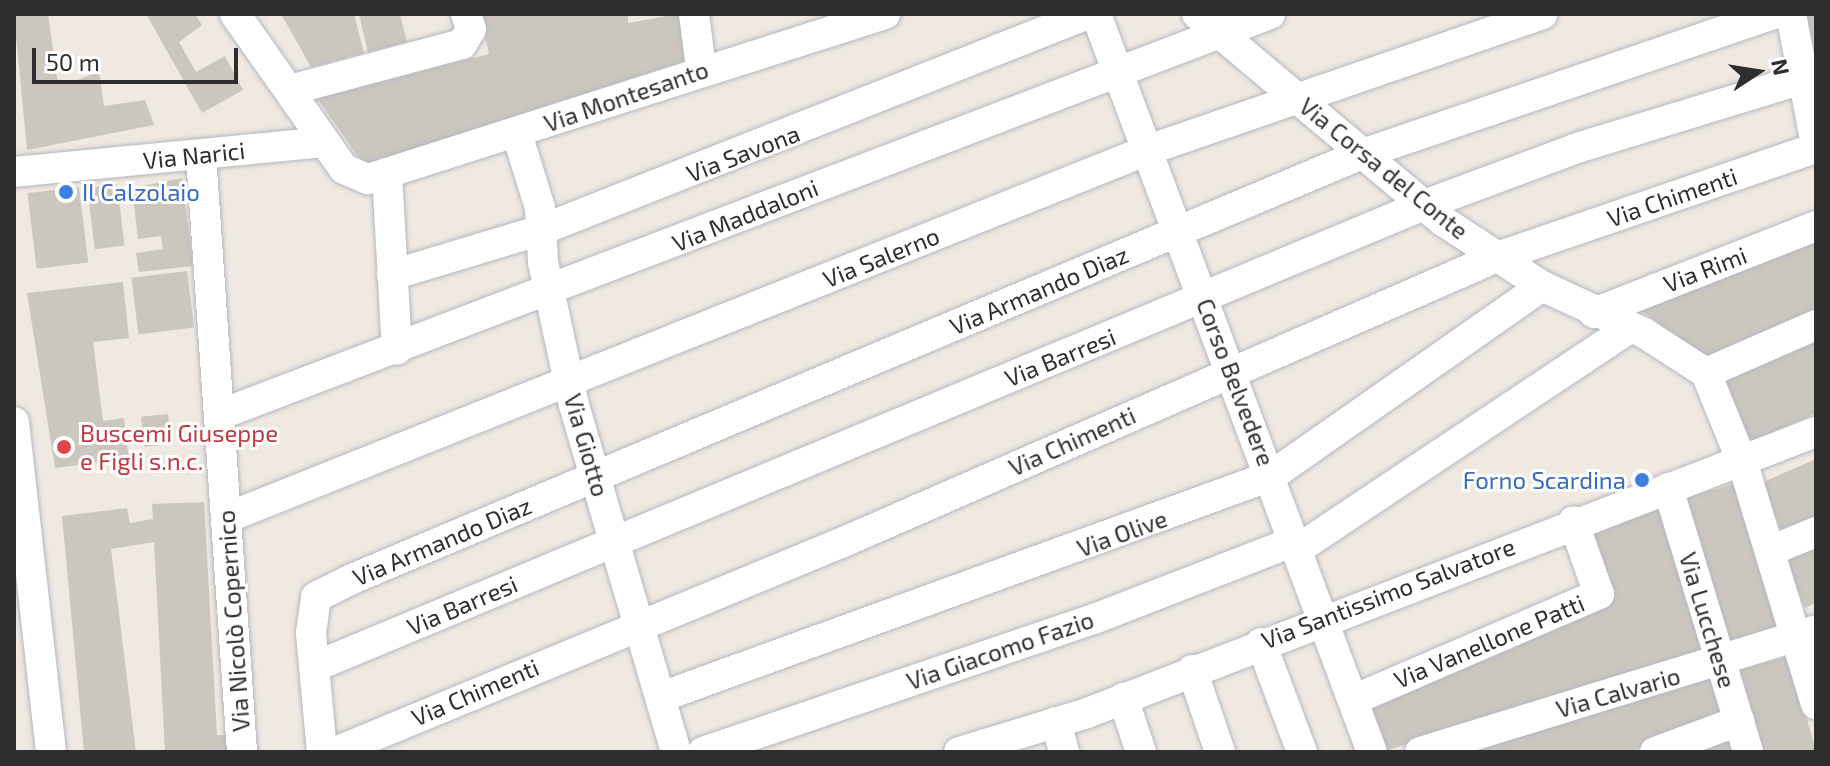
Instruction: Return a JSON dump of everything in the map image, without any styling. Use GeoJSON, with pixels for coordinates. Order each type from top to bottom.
{"type":"FeatureCollection","features":[{"type":"Feature","properties":{"kind":"street"},"geometry":{"type":"LineString","coordinates":[[235,14],[344,169],[378,176],[392,275],[397,350]]}},
{"type":"Feature","properties":{"kind":"street"},"geometry":{"type":"LineString","coordinates":[[694,14],[701,69]]}},
{"type":"Feature","properties":{"kind":"street","name":"Via Montesanto"},"geometry":{"type":"LineString","coordinates":[[378,176],[517,134],[701,69],[885,14]]}},
{"type":"Feature","properties":{"kind":"street","name":"Via Savona"},"geometry":{"type":"LineString","coordinates":[[392,275],[541,230],[1088,14]]}},
{"type":"Feature","properties":{"kind":"street","name":"Corso Belvedere"},"geometry":{"type":"LineString","coordinates":[[1096,14],[1372,752]]}},
{"type":"Feature","properties":{"kind":"street","name":"Via Maddaloni"},"geometry":{"type":"LineString","coordinates":[[219,415],[550,293],[1117,67],[1208,22],[1270,14]]}},
{"type":"Feature","properties":{"kind":"street","name":"Via Salerno"},"geometry":{"type":"LineString","coordinates":[[226,518],[570,385],[1148,150],[1296,96],[1542,14]]}},
{"type":"Feature","properties":{"kind":"street","name":"Via Armando Diaz"},"geometry":{"type":"LineString","coordinates":[[314,667],[316,597],[595,476],[1362,154],[1774,14]]}},
{"type":"Feature","properties":{"kind":"street"},"geometry":{"type":"LineString","coordinates":[[1791,14],[1812,77],[1816,147]]}},
{"type":"Feature","properties":{"kind":"street"},"geometry":{"type":"LineString","coordinates":[[290,90],[462,44],[468,22]]}},
{"type":"Feature","properties":{"kind":"street","name":"Via Corsa del Conte"},"geometry":{"type":"LineString","coordinates":[[1208,22],[1424,205],[1497,257],[1542,286],[1629,328],[1706,373]]}},
{"type":"Feature","properties":{"kind":"street","name":"Via Barresi"},"geometry":{"type":"LineString","coordinates":[[314,667],[1205,300],[1424,205],[1577,148],[1812,77]]}},
{"type":"Feature","properties":{"kind":"street","name":"Via Giotto"},"geometry":{"type":"LineString","coordinates":[[517,134],[541,230],[550,293],[570,385],[676,752]]}},
{"type":"Feature","properties":{"kind":"street","name":"Via Narici"},"geometry":{"type":"LineString","coordinates":[[14,172],[325,142]]}},
{"type":"Feature","properties":{"kind":"street","name":"Via Chimenti"},"geometry":{"type":"LineString","coordinates":[[335,752],[638,621],[848,540],[1497,257],[1816,147]]}},
{"type":"Feature","properties":{"kind":"street","name":"Via Nicolò Copernico"},"geometry":{"type":"LineString","coordinates":[[201,155],[242,752]]}},
{"type":"Feature","properties":{"kind":"street","name":"Via Rimi"},"geometry":{"type":"LineString","coordinates":[[1594,313],[1816,226]]}},
{"type":"Feature","properties":{"kind":"street","name":"Via Olive"},"geometry":{"type":"LineString","coordinates":[[661,697],[1271,476],[1542,286]]}},
{"type":"Feature","properties":{"kind":"street"},"geometry":{"type":"LineString","coordinates":[[1816,325],[1706,373],[1743,464],[1770,551],[1806,633],[1816,704]]}},
{"type":"Feature","properties":{"kind":"street","name":"Via Giacomo Fazio"},"geometry":{"type":"LineString","coordinates":[[703,752],[1094,619],[1296,545],[1629,328]]}},
{"type":"Feature","properties":{"kind":"street"},"geometry":{"type":"LineString","coordinates":[[14,422],[51,752]]}},
{"type":"Feature","properties":{"kind":"street","name":"Via Santissimo Salvatore"},"geometry":{"type":"LineString","coordinates":[[976,749],[1123,698],[1573,521],[1743,464],[1816,432]]}},
{"type":"Feature","properties":{"kind":"street","name":"Via Lucchese"},"geometry":{"type":"LineString","coordinates":[[1668,488],[1748,752]]}},
{"type":"Feature","properties":{"kind":"street","name":"Via Vanellone Patti"},"geometry":{"type":"LineString","coordinates":[[1353,700],[1599,594],[1573,521]]}},
{"type":"Feature","properties":{"kind":"street"},"geometry":{"type":"LineString","coordinates":[[1770,551],[1816,532]]}},
{"type":"Feature","properties":{"kind":"street","name":"Via Calvario"},"geometry":{"type":"LineString","coordinates":[[1420,752],[1806,633]]}},
{"type":"Feature","properties":{"kind":"street"},"geometry":{"type":"LineString","coordinates":[[1261,643],[1302,752]]}},
{"type":"Feature","properties":{"kind":"street"},"geometry":{"type":"LineString","coordinates":[[314,667],[322,752]]}},
{"type":"Feature","properties":{"kind":"street"},"geometry":{"type":"LineString","coordinates":[[1192,670],[1220,752]]}},
{"type":"Feature","properties":{"kind":"street"},"geometry":{"type":"LineString","coordinates":[[1123,698],[1141,752]]}},
{"type":"Feature","properties":{"kind":"street"},"geometry":{"type":"LineString","coordinates":[[1655,752],[1739,721]]}},
{"type":"Feature","properties":{"kind":"street"},"geometry":{"type":"LineString","coordinates":[[1056,722],[1064,752]]}},
{"type":"Feature","properties":{"kind":"building"},"geometry":{"type":"Polygon","coordinates":[[[48,14],[57,79],[66,84],[99,72],[104,106],[145,100],[154,125],[27,150],[14,15],[48,14]]]}},
{"type":"Feature","properties":{"kind":"building"},"geometry":{"type":"Polygon","coordinates":[[[146,14],[195,14],[202,25],[179,42],[196,72],[225,56],[243,90],[202,113],[146,14]]]}},
{"type":"Feature","properties":{"kind":"building"},"geometry":{"type":"Polygon","coordinates":[[[281,14],[354,14],[364,53],[311,67],[281,14]]]}},
{"type":"Feature","properties":{"kind":"building"},"geometry":{"type":"Polygon","coordinates":[[[359,14],[400,14],[407,42],[368,52],[359,14]]]}},
{"type":"Feature","properties":{"kind":"building"},"geometry":{"type":"Polygon","coordinates":[[[480,14],[628,14],[628,23],[678,14],[688,60],[364,165],[317,98],[489,54],[480,14]]]}},
{"type":"Feature","properties":{"kind":"building"},"geometry":{"type":"Polygon","coordinates":[[[1801,14],[1816,14],[1811,64],[1801,14]]]}},
{"type":"Feature","properties":{"kind":"building"},"geometry":{"type":"Polygon","coordinates":[[[182,178],[193,266],[139,272],[136,253],[163,249],[161,236],[138,239],[132,188],[182,178]]]}},
{"type":"Feature","properties":{"kind":"building"},"geometry":{"type":"Polygon","coordinates":[[[117,184],[125,246],[95,249],[87,188],[117,184]]]}},
{"type":"Feature","properties":{"kind":"building"},"geometry":{"type":"Polygon","coordinates":[[[79,187],[88,262],[37,269],[27,193],[79,187]]]}},
{"type":"Feature","properties":{"kind":"building"},"geometry":{"type":"Polygon","coordinates":[[[1816,234],[1816,314],[1713,362],[1642,311],[1816,234]]]}},
{"type":"Feature","properties":{"kind":"building"},"geometry":{"type":"Polygon","coordinates":[[[187,271],[194,328],[138,334],[131,278],[187,271]]]}},
{"type":"Feature","properties":{"kind":"building"},"geometry":{"type":"Polygon","coordinates":[[[123,282],[129,338],[93,342],[103,421],[124,418],[129,459],[55,468],[27,293],[123,282]]]}},
{"type":"Feature","properties":{"kind":"building"},"geometry":{"type":"Polygon","coordinates":[[[1816,333],[1816,413],[1747,445],[1723,381],[1816,333]]]}},
{"type":"Feature","properties":{"kind":"building"},"geometry":{"type":"Polygon","coordinates":[[[168,414],[171,444],[144,447],[141,417],[168,414]]]}},
{"type":"Feature","properties":{"kind":"building"},"geometry":{"type":"Polygon","coordinates":[[[1816,459],[1816,520],[1783,534],[1761,483],[1816,459]]]}},
{"type":"Feature","properties":{"kind":"building"},"geometry":{"type":"Polygon","coordinates":[[[1737,483],[1779,628],[1728,643],[1686,498],[1737,483]]]}},
{"type":"Feature","properties":{"kind":"building"},"geometry":{"type":"Polygon","coordinates":[[[204,502],[217,735],[236,735],[237,752],[165,752],[154,542],[111,549],[136,752],[84,752],[62,516],[127,508],[130,523],[153,519],[152,504],[204,502]]]}},
{"type":"Feature","properties":{"kind":"building"},"geometry":{"type":"Polygon","coordinates":[[[1660,506],[1707,651],[1382,752],[1365,703],[1608,602],[1583,533],[1660,506]]]}},
{"type":"Feature","properties":{"kind":"building"},"geometry":{"type":"Polygon","coordinates":[[[1816,546],[1816,603],[1805,608],[1785,559],[1816,546]]]}},
{"type":"Feature","properties":{"kind":"building"},"geometry":{"type":"Polygon","coordinates":[[[1790,656],[1816,752],[1763,752],[1740,670],[1790,656]]]}},
{"type":"Feature","properties":{"kind":"building"},"geometry":{"type":"Polygon","coordinates":[[[1713,676],[1726,717],[1628,752],[1466,752],[1713,676]]]}},
{"type":"Feature","properties":{"kind":"building"},"geometry":{"type":"Polygon","coordinates":[[[1732,738],[1737,752],[1695,752],[1732,738]]]}},
{"type":"Feature","properties":{"kind":"place","name":"Il Calzolaio"},"geometry":{"type":"Point","coordinates":[66,192]}},
{"type":"Feature","properties":{"kind":"place","name":"Buscemi Giuseppe e Figli s.n.c."},"geometry":{"type":"Point","coordinates":[64,447]}},
{"type":"Feature","properties":{"kind":"place","name":"Forno Scardina"},"geometry":{"type":"Point","coordinates":[1642,480]}}]}
